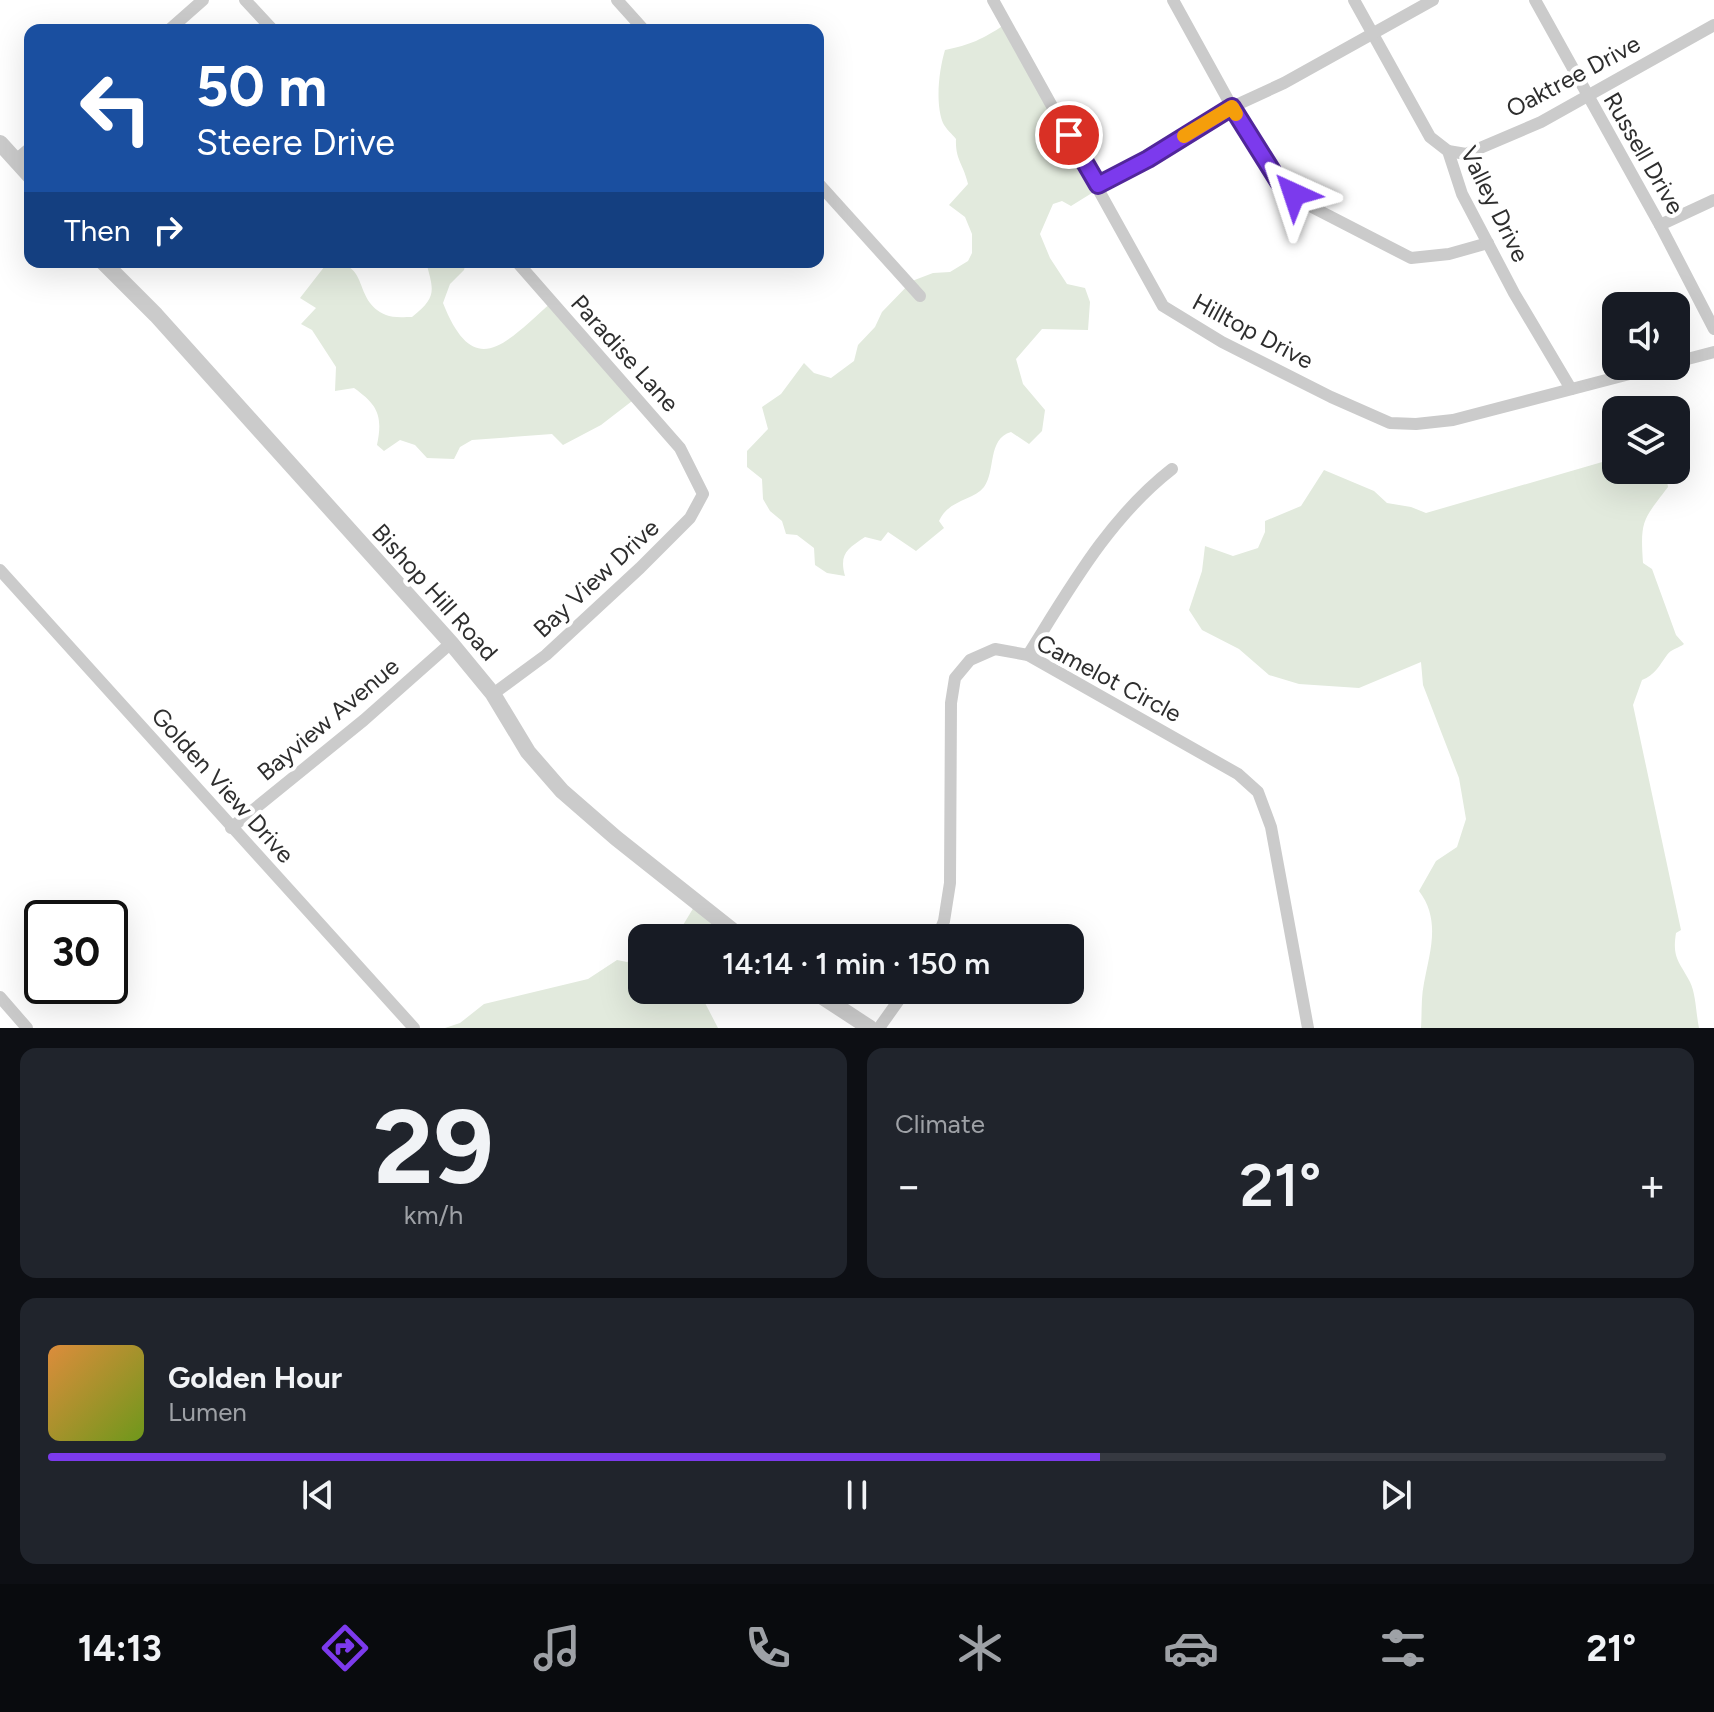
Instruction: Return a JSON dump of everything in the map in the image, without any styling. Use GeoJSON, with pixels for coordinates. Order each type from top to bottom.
{"type":"FeatureCollection","features":[{"type":"Feature","properties":{"kind":"street"},"geometry":{"type":"LineString","coordinates":[[176,24],[203,0]]}},
{"type":"Feature","properties":{"kind":"street"},"geometry":{"type":"LineString","coordinates":[[245,0],[267,24]]}},
{"type":"Feature","properties":{"kind":"street"},"geometry":{"type":"LineString","coordinates":[[617,0],[639,24]]}},
{"type":"Feature","properties":{"kind":"street","name":"Hilltop Drive"},"geometry":{"type":"LineString","coordinates":[[993,0],[1163,306],[1222,342],[1390,423],[1453,420],[1606,380]]}},
{"type":"Feature","properties":{"kind":"street"},"geometry":{"type":"LineString","coordinates":[[1173,0],[1232,107],[1279,182],[1310,206],[1411,258],[1449,254],[1488,243]]}},
{"type":"Feature","properties":{"kind":"street","name":"Valley Drive"},"geometry":{"type":"LineString","coordinates":[[1354,0],[1430,137],[1448,151],[1462,194],[1571,389]]}},
{"type":"Feature","properties":{"kind":"street"},"geometry":{"type":"LineString","coordinates":[[1098,185],[1148,159],[1232,107],[1284,83],[1433,0]]}},
{"type":"Feature","properties":{"kind":"street","name":"Russell Drive"},"geometry":{"type":"LineString","coordinates":[[1535,0],[1714,329]]}},
{"type":"Feature","properties":{"kind":"street","name":"Oaktree Drive"},"geometry":{"type":"LineString","coordinates":[[1448,151],[1466,154],[1541,122],[1714,25]]}},
{"type":"Feature","properties":{"kind":"street"},"geometry":{"type":"LineString","coordinates":[[0,143],[24,168]]}},
{"type":"Feature","properties":{"kind":"street"},"geometry":{"type":"LineString","coordinates":[[17,159],[24,153]]}},
{"type":"Feature","properties":{"kind":"street"},"geometry":{"type":"LineString","coordinates":[[824,190],[920,296]]}},
{"type":"Feature","properties":{"kind":"street"},"geometry":{"type":"LineString","coordinates":[[1660,225],[1714,200]]}},
{"type":"Feature","properties":{"kind":"street","name":"Bishop Hill Road"},"geometry":{"type":"LineString","coordinates":[[109,268],[156,315],[451,643],[493,694],[528,752],[562,791],[724,924]]}},
{"type":"Feature","properties":{"kind":"street","name":"Paradise Lane"},"geometry":{"type":"LineString","coordinates":[[522,268],[680,448],[695,478]]}},
{"type":"Feature","properties":{"kind":"street"},"geometry":{"type":"LineString","coordinates":[[1690,358],[1714,352]]}},
{"type":"Feature","properties":{"kind":"street"},"geometry":{"type":"LineString","coordinates":[[1028,655],[1075,580],[1118,520],[1146,490],[1172,469]]}},
{"type":"Feature","properties":{"kind":"street","name":"Bay View Drive"},"geometry":{"type":"LineString","coordinates":[[493,694],[546,655],[690,518],[703,494],[695,478]]}},
{"type":"Feature","properties":{"kind":"street","name":"Golden View Drive"},"geometry":{"type":"LineString","coordinates":[[0,570],[414,1028]]}},
{"type":"Feature","properties":{"kind":"street","name":"Bayview Avenue"},"geometry":{"type":"LineString","coordinates":[[231,828],[364,720],[451,643]]}},
{"type":"Feature","properties":{"kind":"street","name":"Camelot Circle"},"geometry":{"type":"LineString","coordinates":[[943,924],[950,883],[951,703],[955,678],[970,660],[995,649],[1028,655],[1238,774],[1258,792],[1274,842],[1308,1028]]}},
{"type":"Feature","properties":{"kind":"street"},"geometry":{"type":"LineString","coordinates":[[0,997],[27,1028]]}},
{"type":"Feature","properties":{"kind":"street"},"geometry":{"type":"LineString","coordinates":[[833,1004],[870,1028]]}},
{"type":"Feature","properties":{"kind":"street"},"geometry":{"type":"LineString","coordinates":[[879,1028],[896,1004]]}},
{"type":"Feature","properties":{"kind":"shaded area"},"geometry":{"type":"Polygon","coordinates":[[[1004,25],[1100,188],[1071,206],[1062,201],[1053,204],[1040,234],[1050,258],[1067,284],[1085,288],[1090,302],[1088,330],[1042,329],[1016,359],[1023,384],[1045,410],[1042,431],[1029,444],[1011,432],[1003,436],[995,448],[984,487],[943,514],[939,521],[944,528],[916,551],[888,532],[881,541],[865,537],[846,553],[843,562],[845,576],[827,573],[815,565],[814,548],[797,535],[786,534],[782,521],[770,511],[763,499],[762,479],[747,467],[747,451],[768,429],[762,407],[781,394],[804,363],[814,373],[831,378],[854,361],[858,345],[875,327],[882,312],[912,281],[933,273],[950,272],[968,261],[972,253],[972,234],[965,217],[949,205],[968,184],[956,139],[944,125],[941,115],[941,67],[945,50],[976,41],[1004,25]]]}},
{"type":"Feature","properties":{"kind":"shaded area"},"geometry":{"type":"Polygon","coordinates":[[[323,268],[351,268],[375,308],[389,316],[412,317],[430,298],[432,287],[427,268],[464,268],[450,284],[443,303],[455,328],[467,342],[480,349],[493,348],[506,341],[552,302],[636,398],[601,425],[563,445],[552,434],[472,440],[460,447],[454,459],[427,458],[415,445],[400,440],[384,451],[377,445],[379,419],[369,400],[354,388],[335,391],[336,367],[312,330],[301,324],[316,308],[300,298],[323,268]]]}},
{"type":"Feature","properties":{"kind":"shaded area"},"geometry":{"type":"Polygon","coordinates":[[[1602,462],[1602,484],[1667,484],[1645,521],[1643,563],[1652,569],[1676,635],[1684,644],[1669,653],[1654,673],[1642,680],[1633,705],[1681,930],[1676,933],[1676,954],[1692,987],[1699,1028],[1421,1028],[1432,924],[1426,902],[1419,891],[1436,861],[1457,847],[1466,819],[1459,778],[1423,685],[1421,662],[1359,688],[1299,684],[1269,675],[1239,649],[1202,630],[1189,610],[1202,571],[1205,546],[1233,556],[1258,548],[1265,532],[1265,521],[1301,506],[1324,470],[1374,491],[1387,503],[1426,513],[1602,462]]]}},
{"type":"Feature","properties":{"kind":"shaded area"},"geometry":{"type":"Polygon","coordinates":[[[697,902],[722,924],[684,924],[697,902]]]}},
{"type":"Feature","properties":{"kind":"shaded area"},"geometry":{"type":"Polygon","coordinates":[[[617,960],[627,962],[628,1004],[706,1004],[718,1028],[445,1028],[460,1023],[484,1004],[588,979],[617,960]]]}},
{"type":"Feature","properties":{"kind":"slow traffic"},"geometry":{"type":"LineString","coordinates":[[1184,136],[1232,107],[1236,114]]}},
{"type":"Feature","properties":{"kind":"route"},"geometry":{"type":"LineString","coordinates":[[1069,135],[1098,185],[1148,159],[1232,107],[1279,182],[1294,194]]}}]}
